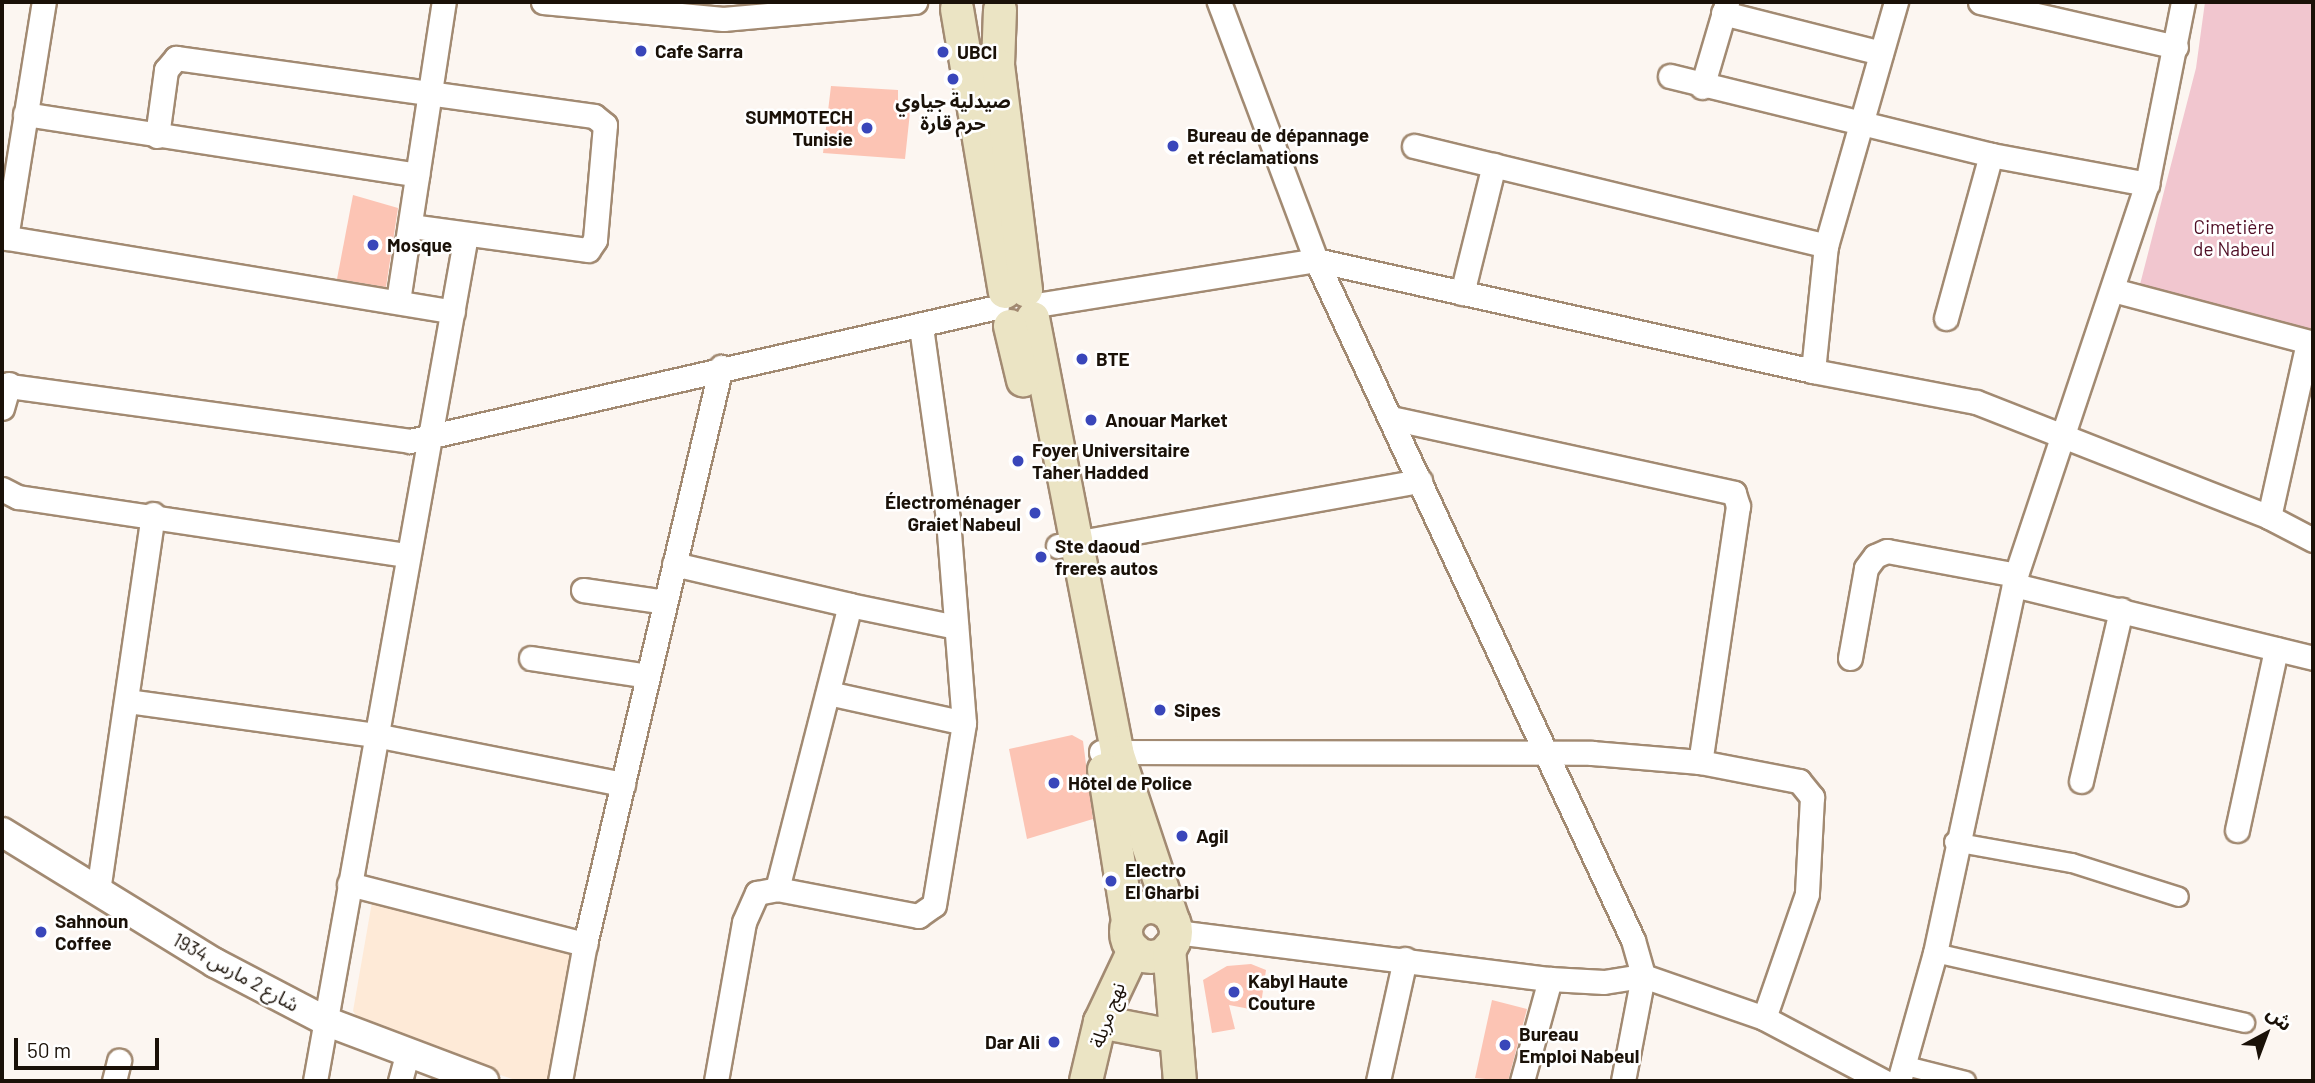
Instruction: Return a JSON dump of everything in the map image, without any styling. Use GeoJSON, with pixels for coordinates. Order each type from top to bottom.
{"type":"FeatureCollection","features":[{"type":"Feature","properties":{"kind":"main road"},"geometry":{"type":"LineString","coordinates":[[954,5],[980,16],[1004,6],[998,65],[1018,306]]}},
{"type":"Feature","properties":{"kind":"main road"},"geometry":{"type":"LineString","coordinates":[[954,5],[1109,752],[1131,936],[1155,957],[1173,934]]}},
{"type":"Feature","properties":{"kind":"main road"},"geometry":{"type":"LineString","coordinates":[[1109,752],[1173,934],[1173,1036],[1180,1081]]}},
{"type":"Feature","properties":{"kind":"main road"},"geometry":{"type":"LineString","coordinates":[[1131,936],[1152,907],[1173,934]]}},
{"type":"Feature","properties":{"kind":"main road","name":"نهج مربلة"},"geometry":{"type":"LineString","coordinates":[[1086,1081],[1101,1022],[1131,936]]}},
{"type":"Feature","properties":{"kind":"main road"},"geometry":{"type":"LineString","coordinates":[[1101,1022],[1173,1036]]}},
{"type":"Feature","properties":{"kind":"street"},"geometry":{"type":"LineString","coordinates":[[44,2],[4,237],[453,312]]}},
{"type":"Feature","properties":{"kind":"street"},"geometry":{"type":"LineString","coordinates":[[398,301],[444,2]]}},
{"type":"Feature","properties":{"kind":"street"},"geometry":{"type":"LineString","coordinates":[[542,2],[655,8],[762,18],[915,2]]}},
{"type":"Feature","properties":{"kind":"street"},"geometry":{"type":"LineString","coordinates":[[1219,2],[1316,260],[1633,940],[1643,976],[1623,1081]]}},
{"type":"Feature","properties":{"kind":"street"},"geometry":{"type":"LineString","coordinates":[[1813,372],[1826,246],[1858,124],[1896,2]]}},
{"type":"Feature","properties":{"kind":"street"},"geometry":{"type":"LineString","coordinates":[[1980,2],[2176,47]]}},
{"type":"Feature","properties":{"kind":"street"},"geometry":{"type":"LineString","coordinates":[[1966,1081],[1900,1073],[1935,953],[1954,842],[2015,580],[2060,433],[2113,290],[2147,184],[2183,2]]}},
{"type":"Feature","properties":{"kind":"street"},"geometry":{"type":"LineString","coordinates":[[1702,87],[1725,7],[1881,53]]}},
{"type":"Feature","properties":{"kind":"street"},"geometry":{"type":"LineString","coordinates":[[157,136],[166,70],[176,58],[594,117],[605,125],[595,240],[588,250],[411,226]]}},
{"type":"Feature","properties":{"kind":"street"},"geometry":{"type":"LineString","coordinates":[[1670,76],[1702,87],[1991,155],[2147,184]]}},
{"type":"Feature","properties":{"kind":"street"},"geometry":{"type":"LineString","coordinates":[[25,114],[417,175]]}},
{"type":"Feature","properties":{"kind":"street"},"geometry":{"type":"LineString","coordinates":[[1414,146],[1826,246]]}},
{"type":"Feature","properties":{"kind":"street"},"geometry":{"type":"LineString","coordinates":[[1946,317],[1991,155]]}},
{"type":"Feature","properties":{"kind":"street"},"geometry":{"type":"LineString","coordinates":[[1461,293],[1494,165]]}},
{"type":"Feature","properties":{"kind":"street"},"geometry":{"type":"LineString","coordinates":[[314,1081],[328,1022],[375,735],[466,234]]}},
{"type":"Feature","properties":{"kind":"street"},"geometry":{"type":"LineString","coordinates":[[2,408],[5,385],[387,441],[428,438],[721,367],[1018,306],[1316,260],[1813,372],[1976,402],[2269,517],[2313,540]]}},
{"type":"Feature","properties":{"kind":"street"},"geometry":{"type":"LineString","coordinates":[[2113,290],[2310,343],[2269,517]]}},
{"type":"Feature","properties":{"kind":"street"},"geometry":{"type":"LineString","coordinates":[[716,1081],[750,904],[757,892],[777,889],[918,916],[930,913],[964,723],[948,519],[921,327]]}},
{"type":"Feature","properties":{"kind":"street"},"geometry":{"type":"LineString","coordinates":[[560,1081],[585,944],[721,367]]}},
{"type":"Feature","properties":{"kind":"street"},"geometry":{"type":"LineString","coordinates":[[1391,418],[1734,493],[1738,506],[1700,762]]}},
{"type":"Feature","properties":{"kind":"street"},"geometry":{"type":"LineString","coordinates":[[1066,544],[1420,481]]}},
{"type":"Feature","properties":{"kind":"street"},"geometry":{"type":"LineString","coordinates":[[2,489],[18,497],[153,514],[407,555]]}},
{"type":"Feature","properties":{"kind":"street"},"geometry":{"type":"LineString","coordinates":[[98,891],[153,514]]}},
{"type":"Feature","properties":{"kind":"street"},"geometry":{"type":"LineString","coordinates":[[1850,658],[1866,568],[1875,556],[1887,551],[2015,580],[2121,610],[2313,658]]}},
{"type":"Feature","properties":{"kind":"street"},"geometry":{"type":"LineString","coordinates":[[674,565],[956,627]]}},
{"type":"Feature","properties":{"kind":"street"},"geometry":{"type":"LineString","coordinates":[[583,590],[665,602]]}},
{"type":"Feature","properties":{"kind":"street"},"geometry":{"type":"LineString","coordinates":[[777,889],[850,605]]}},
{"type":"Feature","properties":{"kind":"street"},"geometry":{"type":"LineString","coordinates":[[2081,781],[2121,610]]}},
{"type":"Feature","properties":{"kind":"street"},"geometry":{"type":"LineString","coordinates":[[2237,830],[2276,649]]}},
{"type":"Feature","properties":{"kind":"street"},"geometry":{"type":"LineString","coordinates":[[531,658],[648,676]]}},
{"type":"Feature","properties":{"kind":"street"},"geometry":{"type":"LineString","coordinates":[[828,693],[964,723]]}},
{"type":"Feature","properties":{"kind":"street"},"geometry":{"type":"LineString","coordinates":[[127,701],[375,735],[623,784]]}},
{"type":"Feature","properties":{"kind":"street"},"geometry":{"type":"LineString","coordinates":[[1109,752],[1548,755],[1592,752],[1700,762],[1799,780],[1812,797],[1807,894],[1764,1018]]}},
{"type":"Feature","properties":{"kind":"street","name":"شارع 2 مارس 1934"},"geometry":{"type":"LineString","coordinates":[[2,833],[215,963],[328,1022],[484,1081]]}},
{"type":"Feature","properties":{"kind":"street"},"geometry":{"type":"LineString","coordinates":[[1954,842],[2072,863],[2179,897]]}},
{"type":"Feature","properties":{"kind":"street"},"geometry":{"type":"LineString","coordinates":[[349,884],[585,944]]}},
{"type":"Feature","properties":{"kind":"street"},"geometry":{"type":"LineString","coordinates":[[1173,934],[1405,959],[1550,979],[1604,982],[1643,976],[1764,1018],[1883,1081]]}},
{"type":"Feature","properties":{"kind":"street"},"geometry":{"type":"LineString","coordinates":[[1935,953],[2245,1023]]}},
{"type":"Feature","properties":{"kind":"street"},"geometry":{"type":"LineString","coordinates":[[1378,1081],[1405,959]]}},
{"type":"Feature","properties":{"kind":"street"},"geometry":{"type":"LineString","coordinates":[[1522,1081],[1550,979]]}},
{"type":"Feature","properties":{"kind":"street"},"geometry":{"type":"LineString","coordinates":[[400,1081],[407,1054]]}},
{"type":"Feature","properties":{"kind":"shaded area"},"geometry":{"type":"Polygon","coordinates":[[[372,902],[588,958],[566,1081],[518,1081],[365,1029],[353,1011],[372,902]]]}},
{"type":"Feature","properties":{"kind":"green space","name":"Cimetière de Nabeul"},"geometry":{"type":"Polygon","coordinates":[[[2205,2],[2313,2],[2313,339],[2137,296],[2196,68],[2205,2]]]}},
{"type":"Feature","properties":{"kind":"building","name":"SUMMOTECH Tunisie"},"geometry":{"type":"Polygon","coordinates":[[[831,86],[898,90],[898,101],[911,103],[905,159],[823,153],[831,86]]]}},
{"type":"Feature","properties":{"kind":"building","name":"Mosque"},"geometry":{"type":"Polygon","coordinates":[[[353,195],[398,208],[386,287],[337,279],[353,195]]]}},
{"type":"Feature","properties":{"kind":"building","name":"Hôtel de Police"},"geometry":{"type":"Polygon","coordinates":[[[1072,735],[1083,741],[1093,819],[1027,839],[1009,749],[1072,735]]]}},
{"type":"Feature","properties":{"kind":"building","name":"Kabyl Haute Couture"},"geometry":{"type":"Polygon","coordinates":[[[1251,964],[1266,970],[1260,1011],[1229,1005],[1235,1029],[1212,1033],[1203,980],[1227,966],[1251,964]]]}},
{"type":"Feature","properties":{"kind":"building","name":"Bureau Emploi Nabeul"},"geometry":{"type":"Polygon","coordinates":[[[1492,1000],[1527,1009],[1508,1081],[1475,1078],[1492,1000]]]}},
{"type":"Feature","properties":{"kind":"place","name":"Cafe Sarra"},"geometry":{"type":"Point","coordinates":[641,51]}},
{"type":"Feature","properties":{"kind":"place","name":"UBCI"},"geometry":{"type":"Point","coordinates":[943,52]}},
{"type":"Feature","properties":{"kind":"place","name":"صيدلية جياوي حرم قارة"},"geometry":{"type":"Point","coordinates":[953,79]}},
{"type":"Feature","properties":{"kind":"place","name":"SUMMOTECH Tunisie"},"geometry":{"type":"Point","coordinates":[867,128]}},
{"type":"Feature","properties":{"kind":"place","name":"Bureau de dépannage et réclamations"},"geometry":{"type":"Point","coordinates":[1173,146]}},
{"type":"Feature","properties":{"kind":"place","name":"Mosque"},"geometry":{"type":"Point","coordinates":[373,245]}},
{"type":"Feature","properties":{"kind":"place","name":"BTE"},"geometry":{"type":"Point","coordinates":[1082,359]}},
{"type":"Feature","properties":{"kind":"place","name":"Anouar Market"},"geometry":{"type":"Point","coordinates":[1091,420]}},
{"type":"Feature","properties":{"kind":"place","name":"Foyer Universitaire Taher Hadded"},"geometry":{"type":"Point","coordinates":[1018,461]}},
{"type":"Feature","properties":{"kind":"place","name":"Électroménager Graiet Nabeul"},"geometry":{"type":"Point","coordinates":[1035,513]}},
{"type":"Feature","properties":{"kind":"place","name":"Ste daoud freres autos"},"geometry":{"type":"Point","coordinates":[1041,557]}},
{"type":"Feature","properties":{"kind":"place","name":"Sipes"},"geometry":{"type":"Point","coordinates":[1160,710]}},
{"type":"Feature","properties":{"kind":"place","name":"Hôtel de Police"},"geometry":{"type":"Point","coordinates":[1054,783]}},
{"type":"Feature","properties":{"kind":"place","name":"Agil"},"geometry":{"type":"Point","coordinates":[1182,836]}},
{"type":"Feature","properties":{"kind":"place","name":"Electro El Gharbi"},"geometry":{"type":"Point","coordinates":[1111,881]}},
{"type":"Feature","properties":{"kind":"place","name":"Sahnoun Coffee"},"geometry":{"type":"Point","coordinates":[41,932]}},
{"type":"Feature","properties":{"kind":"place","name":"Kabyl Haute Couture"},"geometry":{"type":"Point","coordinates":[1234,992]}},
{"type":"Feature","properties":{"kind":"place","name":"Dar Ali"},"geometry":{"type":"Point","coordinates":[1054,1042]}},
{"type":"Feature","properties":{"kind":"place","name":"Bureau Emploi Nabeul"},"geometry":{"type":"Point","coordinates":[1505,1045]}}]}
